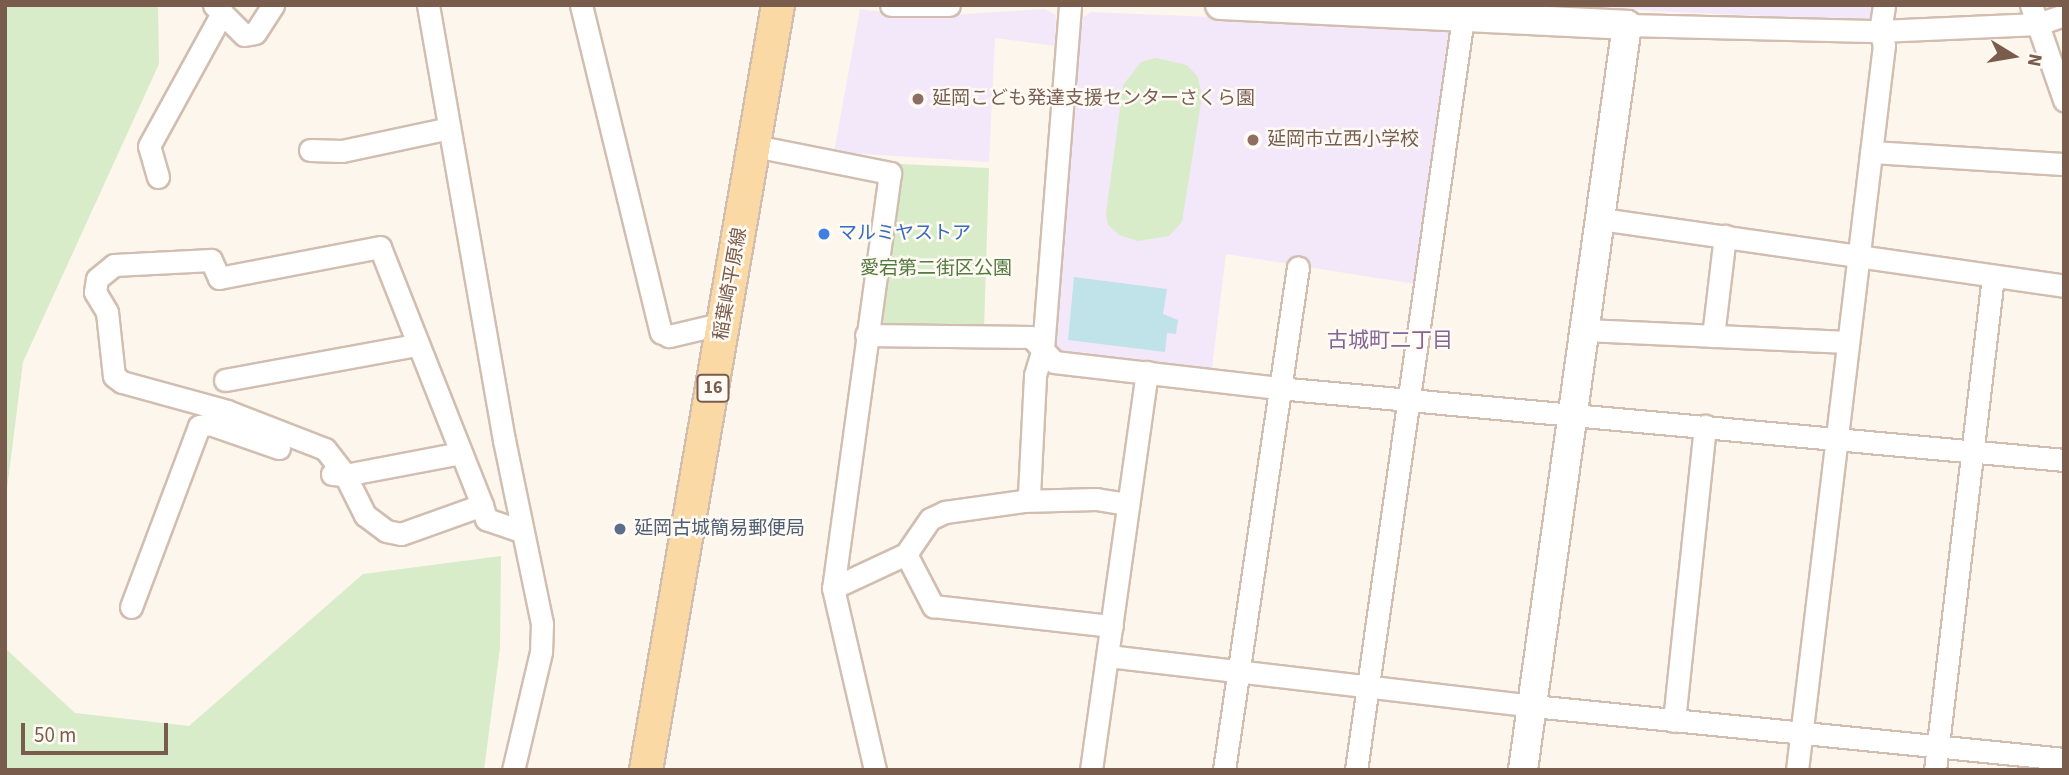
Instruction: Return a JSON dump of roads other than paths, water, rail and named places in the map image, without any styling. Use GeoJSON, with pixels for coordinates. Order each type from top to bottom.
{"type":"FeatureCollection","features":[{"type":"Feature","properties":{"kind":"main road","name":"稲葉崎平原線"},"geometry":{"type":"LineString","coordinates":[[646,770],[778,5]]}},
{"type":"Feature","properties":{"kind":"street"},"geometry":{"type":"LineString","coordinates":[[158,177],[149,146],[218,9],[244,35],[255,33],[273,5]]}},
{"type":"Feature","properties":{"kind":"street"},"geometry":{"type":"LineString","coordinates":[[428,5],[521,531],[542,624],[541,652],[513,770]]}},
{"type":"Feature","properties":{"kind":"street"},"geometry":{"type":"LineString","coordinates":[[581,5],[661,332],[668,336],[724,323]]}},
{"type":"Feature","properties":{"kind":"street"},"geometry":{"type":"LineString","coordinates":[[905,6],[949,5]]}},
{"type":"Feature","properties":{"kind":"street"},"geometry":{"type":"LineString","coordinates":[[1220,5],[1627,25],[1880,32],[2034,15],[2064,15]]}},
{"type":"Feature","properties":{"kind":"street"},"geometry":{"type":"LineString","coordinates":[[1797,770],[1884,44],[1880,32],[1884,5]]}},
{"type":"Feature","properties":{"kind":"street"},"geometry":{"type":"LineString","coordinates":[[1023,500],[1029,495],[1035,375],[1043,349],[1067,6]]}},
{"type":"Feature","properties":{"kind":"street"},"geometry":{"type":"LineString","coordinates":[[2034,15],[2064,100]]}},
{"type":"Feature","properties":{"kind":"street"},"geometry":{"type":"LineString","coordinates":[[1356,770],[1463,17]]}},
{"type":"Feature","properties":{"kind":"street"},"geometry":{"type":"LineString","coordinates":[[1523,770],[1627,25]]}},
{"type":"Feature","properties":{"kind":"street"},"geometry":{"type":"LineString","coordinates":[[310,150],[342,151],[449,128]]}},
{"type":"Feature","properties":{"kind":"street"},"geometry":{"type":"LineString","coordinates":[[755,146],[890,173],[833,588],[875,770]]}},
{"type":"Feature","properties":{"kind":"street"},"geometry":{"type":"LineString","coordinates":[[1871,152],[2064,164]]}},
{"type":"Feature","properties":{"kind":"street"},"geometry":{"type":"LineString","coordinates":[[1601,219],[2064,286]]}},
{"type":"Feature","properties":{"kind":"street"},"geometry":{"type":"LineString","coordinates":[[1713,336],[1724,236]]}},
{"type":"Feature","properties":{"kind":"street"},"geometry":{"type":"LineString","coordinates":[[482,505],[401,534],[386,531],[365,515],[345,475],[325,449],[227,411],[122,382],[114,376],[107,312],[94,292],[97,279],[114,265],[211,260],[219,278],[380,247],[416,345],[482,505],[486,519],[521,531]]}},
{"type":"Feature","properties":{"kind":"street"},"geometry":{"type":"LineString","coordinates":[[1224,770],[1278,388],[1298,267]]}},
{"type":"Feature","properties":{"kind":"street"},"geometry":{"type":"LineString","coordinates":[[1935,770],[1993,276]]}},
{"type":"Feature","properties":{"kind":"street"},"geometry":{"type":"LineString","coordinates":[[1585,330],[1848,342]]}},
{"type":"Feature","properties":{"kind":"street"},"geometry":{"type":"LineString","coordinates":[[866,335],[1031,337],[1054,362],[1278,388],[1574,413],[2064,460]]}},
{"type":"Feature","properties":{"kind":"street"},"geometry":{"type":"LineString","coordinates":[[225,380],[416,345]]}},
{"type":"Feature","properties":{"kind":"street"},"geometry":{"type":"LineString","coordinates":[[1091,770],[1147,372]]}},
{"type":"Feature","properties":{"kind":"street"},"geometry":{"type":"LineString","coordinates":[[131,607],[199,426],[210,424],[316,460],[332,475],[345,475],[460,453]]}},
{"type":"Feature","properties":{"kind":"street"},"geometry":{"type":"LineString","coordinates":[[1674,721],[1705,426]]}},
{"type":"Feature","properties":{"kind":"street"},"geometry":{"type":"LineString","coordinates":[[833,588],[906,554],[930,519],[945,512],[1023,500],[1096,499],[1128,504]]}},
{"type":"Feature","properties":{"kind":"street"},"geometry":{"type":"LineString","coordinates":[[906,554],[933,606],[1112,626]]}},
{"type":"Feature","properties":{"kind":"street"},"geometry":{"type":"LineString","coordinates":[[1108,656],[1239,669],[1533,706],[2064,760]]}},
{"type":"Feature","properties":{"kind":"water"},"geometry":{"type":"Polygon","coordinates":[[[1074,277],[1167,289],[1163,314],[1178,320],[1176,334],[1167,333],[1165,352],[1068,340],[1074,277]]]}},
{"type":"Feature","properties":{"kind":"place","name":"延岡こども発達支援センターさくら園"},"geometry":{"type":"Point","coordinates":[918,99]}},
{"type":"Feature","properties":{"kind":"place","name":"延岡市立西小学校"},"geometry":{"type":"Point","coordinates":[1253,140]}},
{"type":"Feature","properties":{"kind":"place","name":"マルミヤストア"},"geometry":{"type":"Point","coordinates":[824,234]}},
{"type":"Feature","properties":{"kind":"place","name":"延岡古城簡易郵便局"},"geometry":{"type":"Point","coordinates":[620,529]}},
{"type":"Feature","properties":{"kind":"district","name":"古城町二丁目"},"geometry":{"type":"Point","coordinates":[1390,340]}},
{"type":"Feature","properties":{"kind":"park label","name":"愛宕第二街区公園"},"geometry":{"type":"Point","coordinates":[936,269]}}]}
